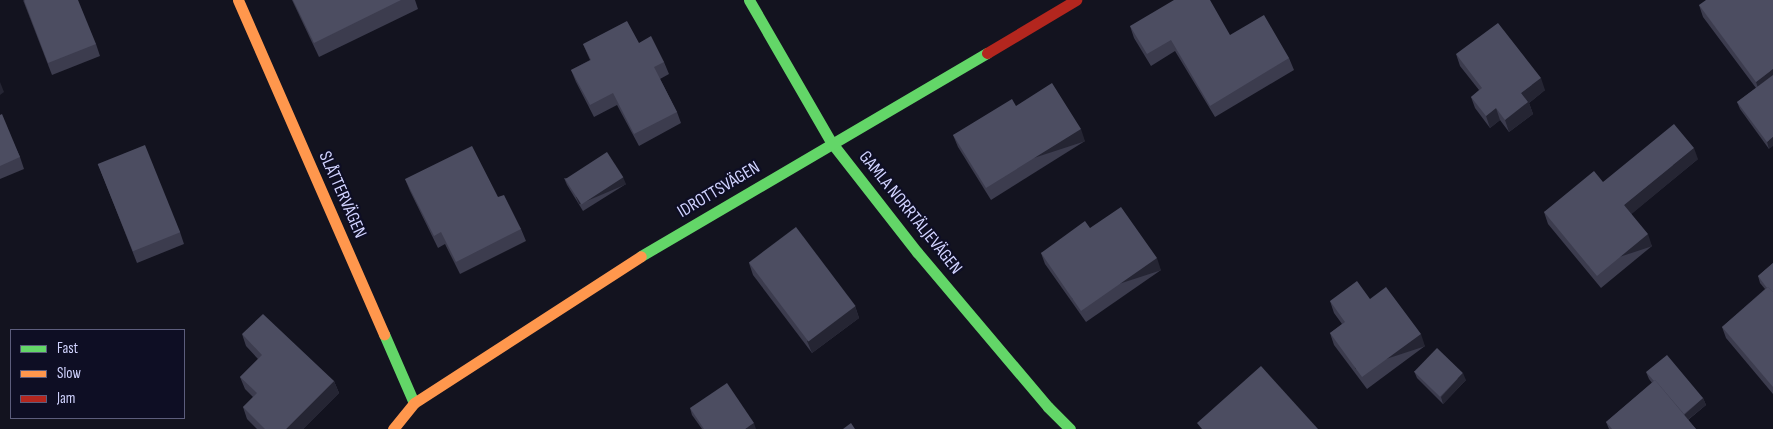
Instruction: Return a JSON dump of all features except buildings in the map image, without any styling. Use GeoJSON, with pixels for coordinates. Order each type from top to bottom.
{"type":"FeatureCollection","features":[{"type":"Feature","properties":{"kind":"street","name":"SLÅTTERVÄGEN"},"geometry":{"type":"LineString","coordinates":[[238,0],[414,403]]}},
{"type":"Feature","properties":{"kind":"street","name":"GAMLA NORRTÄLJEVÄGEN"},"geometry":{"type":"LineString","coordinates":[[749,0],[831,142],[917,252],[1048,407],[1070,429]]}},
{"type":"Feature","properties":{"kind":"street","name":"IDROTTSVÄGEN"},"geometry":{"type":"LineString","coordinates":[[393,429],[414,403],[648,252],[831,142],[1076,0]]}},
{"type":"Feature","properties":{"kind":"traffic: fast"},"geometry":{"type":"LineString","coordinates":[[749,0],[831,142],[917,252],[1048,407],[1070,429]]}},
{"type":"Feature","properties":{"kind":"traffic: fast"},"geometry":{"type":"LineString","coordinates":[[641,256],[987,53]]}},
{"type":"Feature","properties":{"kind":"traffic: fast"},"geometry":{"type":"LineString","coordinates":[[384,334],[414,403]]}},
{"type":"Feature","properties":{"kind":"traffic: slow"},"geometry":{"type":"LineString","coordinates":[[238,0],[384,334]]}},
{"type":"Feature","properties":{"kind":"traffic: slow"},"geometry":{"type":"LineString","coordinates":[[393,429],[414,403],[641,256]]}},
{"type":"Feature","properties":{"kind":"traffic: jam"},"geometry":{"type":"LineString","coordinates":[[987,53],[1076,0]]}}]}
